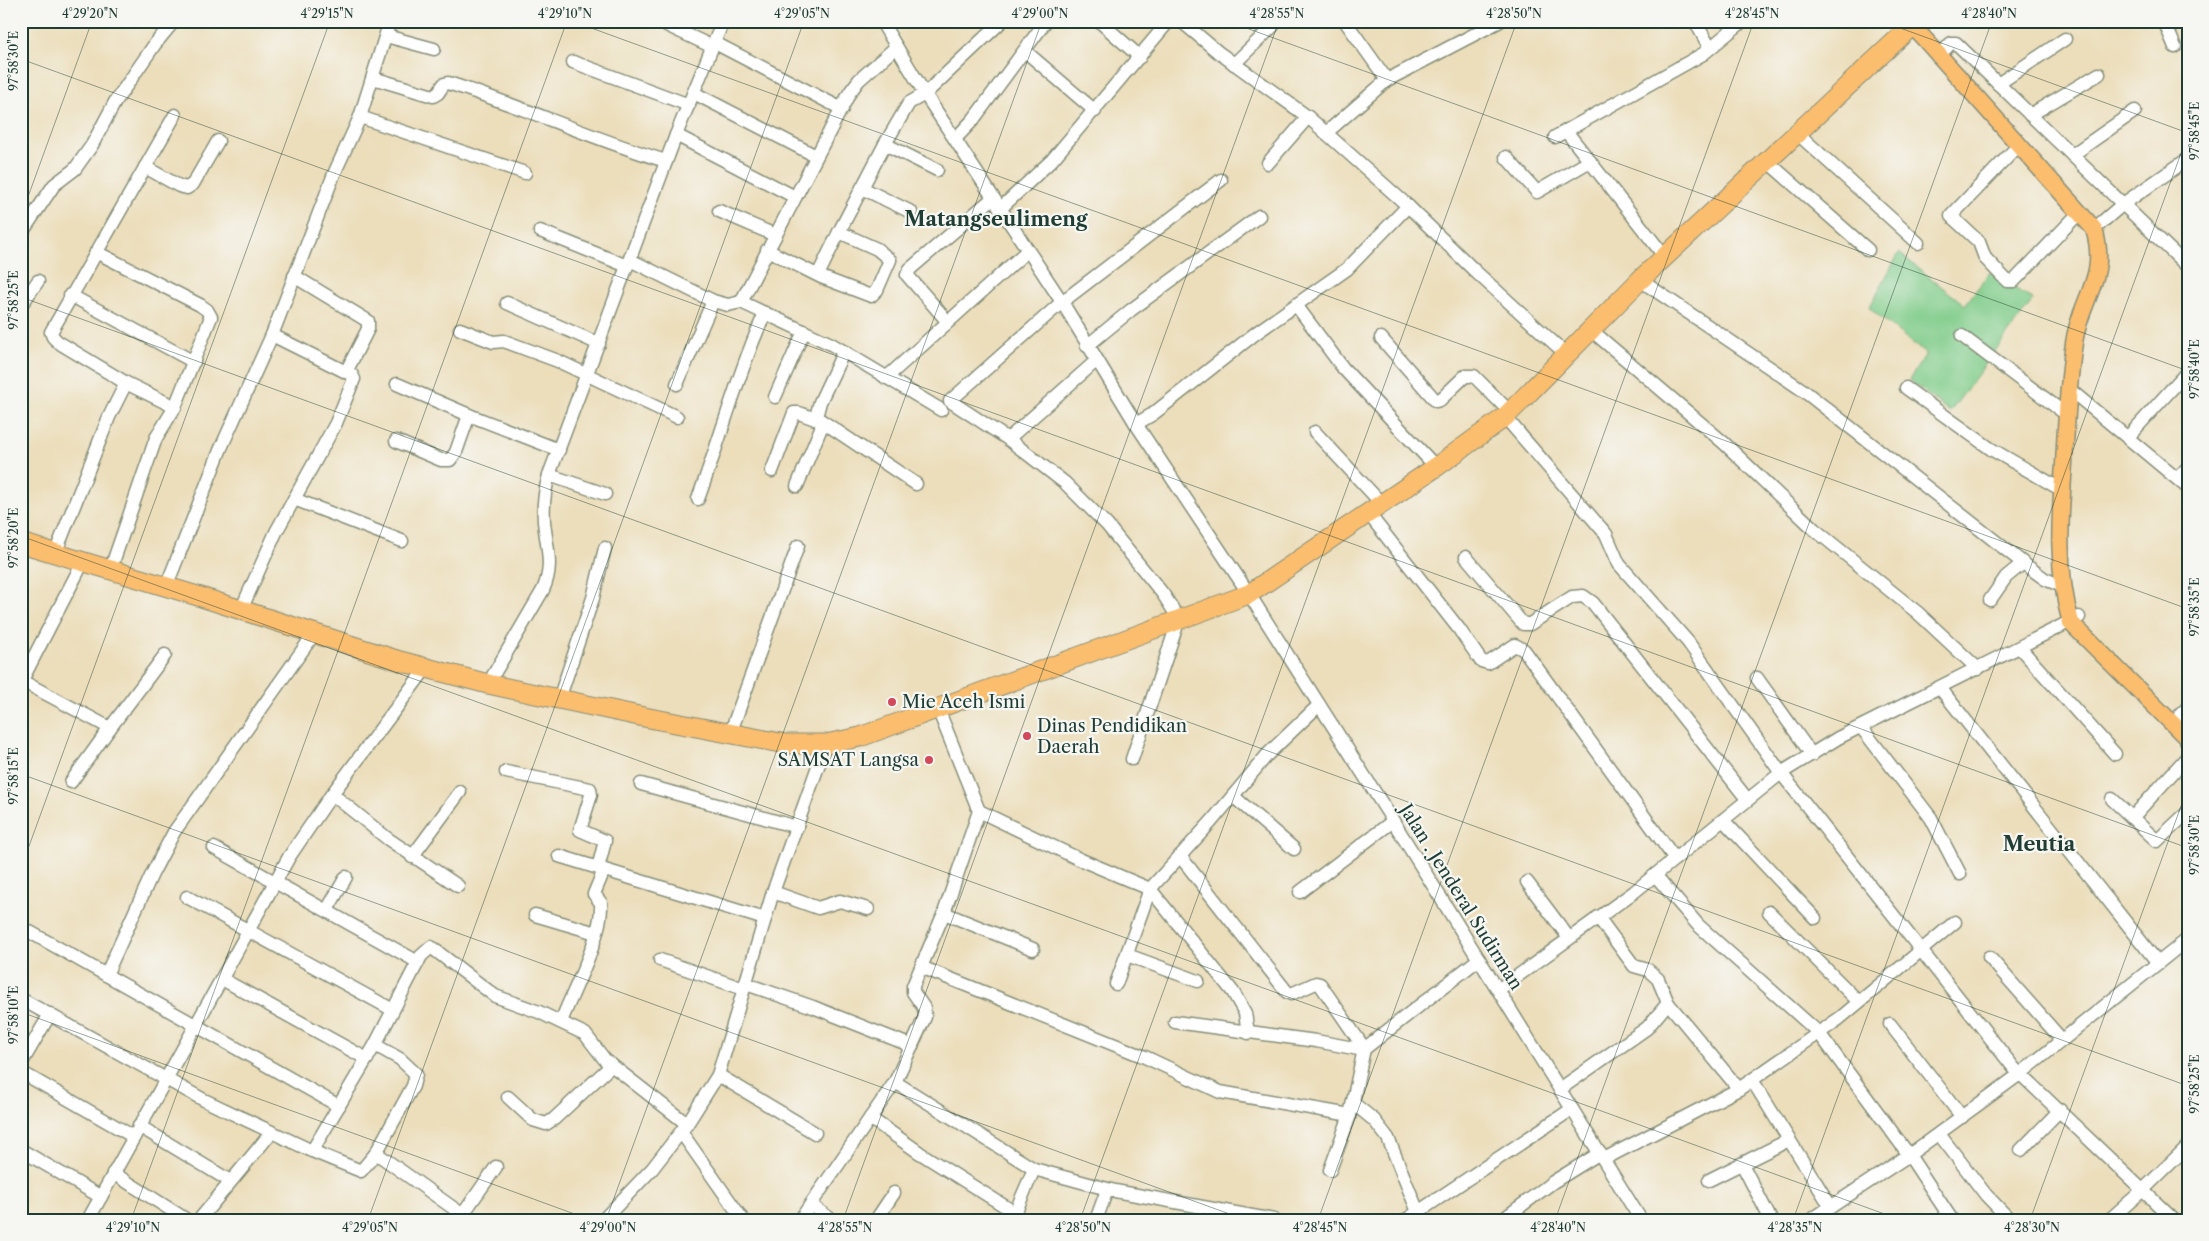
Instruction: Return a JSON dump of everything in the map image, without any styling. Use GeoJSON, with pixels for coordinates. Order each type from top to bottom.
{"type":"FeatureCollection","features":[{"type":"Feature","properties":{"kind":"highway"},"geometry":{"type":"LineString","coordinates":[[21,543],[426,668],[488,684],[786,744],[826,744],[860,737],[1249,594],[1436,467],[1508,414],[1640,280],[1767,161],[1798,133],[1922,36]]}},
{"type":"Feature","properties":{"kind":"main road"},"geometry":{"type":"LineString","coordinates":[[1922,36],[2018,146],[2094,229],[2099,246],[2099,264],[2074,340],[2066,415],[2059,538],[2062,586],[2073,617],[2188,739]]}},
{"type":"Feature","properties":{"kind":"main road"},"geometry":{"type":"LineString","coordinates":[[2073,617],[2185,715]]}},
{"type":"Feature","properties":{"kind":"street"},"geometry":{"type":"LineString","coordinates":[[21,234],[54,185],[75,168],[88,151],[120,94],[155,44],[174,21]]}},
{"type":"Feature","properties":{"kind":"street"},"geometry":{"type":"LineString","coordinates":[[166,587],[220,448],[272,335],[334,174],[360,117],[390,21]]}},
{"type":"Feature","properties":{"kind":"street"},"geometry":{"type":"LineString","coordinates":[[658,21],[714,45],[842,109]]}},
{"type":"Feature","properties":{"kind":"street"},"geometry":{"type":"LineString","coordinates":[[488,684],[543,590],[548,577],[551,559],[545,528],[544,502],[549,475],[676,135],[724,21]]}},
{"type":"Feature","properties":{"kind":"street","name":"Jalan . Jenderal Sudirman"},"geometry":{"type":"LineString","coordinates":[[880,21],[925,94],[1003,202],[1028,250],[1067,298],[1093,341],[1096,361],[1249,594],[1393,821],[1641,1220]]}},
{"type":"Feature","properties":{"kind":"street"},"geometry":{"type":"LineString","coordinates":[[818,275],[885,144],[909,102],[925,94],[1002,21]]}},
{"type":"Feature","properties":{"kind":"street"},"geometry":{"type":"LineString","coordinates":[[956,138],[973,120],[1046,21]]}},
{"type":"Feature","properties":{"kind":"street"},"geometry":{"type":"LineString","coordinates":[[1099,21],[1140,57]]}},
{"type":"Feature","properties":{"kind":"street"},"geometry":{"type":"LineString","coordinates":[[948,322],[906,275],[915,265],[1033,180],[1095,111],[1169,21]]}},
{"type":"Feature","properties":{"kind":"street"},"geometry":{"type":"LineString","coordinates":[[1181,21],[1234,64],[1308,117],[1408,206],[1476,272],[1567,355]]}},
{"type":"Feature","properties":{"kind":"street"},"geometry":{"type":"LineString","coordinates":[[1345,21],[1387,80]]}},
{"type":"Feature","properties":{"kind":"street"},"geometry":{"type":"LineString","coordinates":[[1326,133],[1387,80],[1485,24],[1500,21]]}},
{"type":"Feature","properties":{"kind":"street"},"geometry":{"type":"LineString","coordinates":[[1695,21],[1710,48]]}},
{"type":"Feature","properties":{"kind":"street"},"geometry":{"type":"LineString","coordinates":[[1665,257],[1590,161],[1561,134],[1710,48],[1743,21]]}},
{"type":"Feature","properties":{"kind":"street"},"geometry":{"type":"LineString","coordinates":[[2164,21],[2174,47]]}},
{"type":"Feature","properties":{"kind":"street"},"geometry":{"type":"LineString","coordinates":[[1234,64],[1273,26]]}},
{"type":"Feature","properties":{"kind":"street"},"geometry":{"type":"LineString","coordinates":[[386,36],[434,48]]}},
{"type":"Feature","properties":{"kind":"street"},"geometry":{"type":"LineString","coordinates":[[1922,36],[1956,43],[2188,267]]}},
{"type":"Feature","properties":{"kind":"street"},"geometry":{"type":"LineString","coordinates":[[1998,84],[2065,39]]}},
{"type":"Feature","properties":{"kind":"street"},"geometry":{"type":"LineString","coordinates":[[741,302],[774,235],[859,80],[896,47]]}},
{"type":"Feature","properties":{"kind":"street"},"geometry":{"type":"LineString","coordinates":[[1025,51],[1095,111]]}},
{"type":"Feature","properties":{"kind":"street"},"geometry":{"type":"LineString","coordinates":[[573,62],[691,99],[816,156]]}},
{"type":"Feature","properties":{"kind":"street"},"geometry":{"type":"LineString","coordinates":[[2030,115],[2099,74]]}},
{"type":"Feature","properties":{"kind":"street"},"geometry":{"type":"LineString","coordinates":[[373,78],[433,96],[438,93],[444,84],[448,83],[499,98],[622,148],[666,161]]}},
{"type":"Feature","properties":{"kind":"street"},"geometry":{"type":"LineString","coordinates":[[2072,155],[2135,111]]}},
{"type":"Feature","properties":{"kind":"street"},"geometry":{"type":"LineString","coordinates":[[175,407],[126,383],[53,337],[52,328],[176,115]]}},
{"type":"Feature","properties":{"kind":"street"},"geometry":{"type":"LineString","coordinates":[[360,117],[524,173]]}},
{"type":"Feature","properties":{"kind":"street"},"geometry":{"type":"LineString","coordinates":[[1268,163],[1308,117]]}},
{"type":"Feature","properties":{"kind":"street"},"geometry":{"type":"LineString","coordinates":[[1798,133],[1918,243]]}},
{"type":"Feature","properties":{"kind":"street"},"geometry":{"type":"LineString","coordinates":[[676,135],[795,197]]}},
{"type":"Feature","properties":{"kind":"street"},"geometry":{"type":"LineString","coordinates":[[145,167],[179,186],[187,188],[193,184],[218,141]]}},
{"type":"Feature","properties":{"kind":"street"},"geometry":{"type":"LineString","coordinates":[[885,144],[937,170]]}},
{"type":"Feature","properties":{"kind":"street"},"geometry":{"type":"LineString","coordinates":[[2018,146],[1952,216],[1979,242],[1985,258],[1993,268],[2007,281],[2014,281],[2079,213]]}},
{"type":"Feature","properties":{"kind":"street"},"geometry":{"type":"LineString","coordinates":[[1506,157],[1537,192],[1590,161]]}},
{"type":"Feature","properties":{"kind":"street"},"geometry":{"type":"LineString","coordinates":[[2094,229],[2123,204],[2188,159]]}},
{"type":"Feature","properties":{"kind":"street"},"geometry":{"type":"LineString","coordinates":[[1767,161],[1868,250]]}},
{"type":"Feature","properties":{"kind":"street"},"geometry":{"type":"LineString","coordinates":[[1132,759],[1179,620],[1163,594],[1107,525],[1065,483],[1008,439],[950,402],[1067,298],[1221,180]]}},
{"type":"Feature","properties":{"kind":"street"},"geometry":{"type":"LineString","coordinates":[[862,188],[911,212]]}},
{"type":"Feature","properties":{"kind":"street"},"geometry":{"type":"LineString","coordinates":[[1138,423],[1154,414],[1256,333],[1347,269],[1408,206]]}},
{"type":"Feature","properties":{"kind":"street"},"geometry":{"type":"LineString","coordinates":[[719,211],[774,235]]}},
{"type":"Feature","properties":{"kind":"street"},"geometry":{"type":"LineString","coordinates":[[1093,341],[1131,310],[1259,216]]}},
{"type":"Feature","properties":{"kind":"street"},"geometry":{"type":"LineString","coordinates":[[540,231],[628,263],[713,301],[728,305],[741,302],[844,351],[941,410]]}},
{"type":"Feature","properties":{"kind":"street"},"geometry":{"type":"LineString","coordinates":[[768,250],[818,275],[869,296],[874,296],[889,264],[889,258],[877,249],[839,232]]}},
{"type":"Feature","properties":{"kind":"street"},"geometry":{"type":"LineString","coordinates":[[886,378],[1028,250]]}},
{"type":"Feature","properties":{"kind":"street"},"geometry":{"type":"LineString","coordinates":[[96,252],[207,310],[211,317],[175,407],[156,438],[110,571]]}},
{"type":"Feature","properties":{"kind":"street"},"geometry":{"type":"LineString","coordinates":[[294,276],[368,320],[368,329],[346,372]]}},
{"type":"Feature","properties":{"kind":"street"},"geometry":{"type":"LineString","coordinates":[[1640,280],[1804,391],[2023,563],[2045,579],[2062,586]]}},
{"type":"Feature","properties":{"kind":"street"},"geometry":{"type":"LineString","coordinates":[[21,305],[38,281]]}},
{"type":"Feature","properties":{"kind":"street"},"geometry":{"type":"LineString","coordinates":[[70,295],[194,362]]}},
{"type":"Feature","properties":{"kind":"street"},"geometry":{"type":"LineString","coordinates":[[677,384],[713,301]]}},
{"type":"Feature","properties":{"kind":"street"},"geometry":{"type":"LineString","coordinates":[[507,303],[599,344]]}},
{"type":"Feature","properties":{"kind":"street"},"geometry":{"type":"LineString","coordinates":[[1296,305],[1343,368],[1436,467]]}},
{"type":"Feature","properties":{"kind":"street"},"geometry":{"type":"LineString","coordinates":[[698,499],[725,425],[745,359],[765,313]]}},
{"type":"Feature","properties":{"kind":"street"},"geometry":{"type":"LineString","coordinates":[[460,329],[493,342],[504,341],[530,351],[576,370],[585,376],[677,418]]}},
{"type":"Feature","properties":{"kind":"street"},"geometry":{"type":"LineString","coordinates":[[1591,330],[1724,443],[1814,529],[1918,613],[1978,669]]}},
{"type":"Feature","properties":{"kind":"street"},"geometry":{"type":"LineString","coordinates":[[775,397],[804,331]]}},
{"type":"Feature","properties":{"kind":"street"},"geometry":{"type":"LineString","coordinates":[[241,610],[294,499],[322,452],[354,382],[353,376],[272,335]]}},
{"type":"Feature","properties":{"kind":"street"},"geometry":{"type":"LineString","coordinates":[[1962,336],[2066,415]]}},
{"type":"Feature","properties":{"kind":"street"},"geometry":{"type":"LineString","coordinates":[[1380,338],[1436,402],[1465,376],[1470,374],[1474,376],[1508,414],[1606,534],[1619,564],[1688,642],[1781,773],[2020,1074],[2174,1220]]}},
{"type":"Feature","properties":{"kind":"street"},"geometry":{"type":"LineString","coordinates":[[797,486],[820,421],[817,410],[844,351]]}},
{"type":"Feature","properties":{"kind":"street"},"geometry":{"type":"LineString","coordinates":[[1008,439],[1096,361]]}},
{"type":"Feature","properties":{"kind":"street"},"geometry":{"type":"LineString","coordinates":[[2128,438],[2188,371]]}},
{"type":"Feature","properties":{"kind":"street"},"geometry":{"type":"LineString","coordinates":[[55,554],[109,418],[126,383]]}},
{"type":"Feature","properties":{"kind":"street"},"geometry":{"type":"LineString","coordinates":[[398,384],[469,415],[559,450]]}},
{"type":"Feature","properties":{"kind":"street"},"geometry":{"type":"LineString","coordinates":[[1906,388],[1991,449],[2062,490]]}},
{"type":"Feature","properties":{"kind":"street"},"geometry":{"type":"LineString","coordinates":[[2069,389],[2188,488]]}},
{"type":"Feature","properties":{"kind":"street"},"geometry":{"type":"LineString","coordinates":[[772,471],[794,413],[820,421],[916,484]]}},
{"type":"Feature","properties":{"kind":"street"},"geometry":{"type":"LineString","coordinates":[[396,441],[447,461],[456,452],[469,415]]}},
{"type":"Feature","properties":{"kind":"street"},"geometry":{"type":"LineString","coordinates":[[1315,432],[1375,508],[1481,661],[1488,663],[1515,645],[1524,650],[1675,859]]}},
{"type":"Feature","properties":{"kind":"street"},"geometry":{"type":"LineString","coordinates":[[2178,478],[2188,467]]}},
{"type":"Feature","properties":{"kind":"street"},"geometry":{"type":"LineString","coordinates":[[549,475],[605,494]]}},
{"type":"Feature","properties":{"kind":"street"},"geometry":{"type":"LineString","coordinates":[[294,499],[402,541]]}},
{"type":"Feature","properties":{"kind":"street"},"geometry":{"type":"LineString","coordinates":[[730,734],[798,546]]}},
{"type":"Feature","properties":{"kind":"street"},"geometry":{"type":"LineString","coordinates":[[559,699],[593,598],[606,548]]}},
{"type":"Feature","properties":{"kind":"street"},"geometry":{"type":"LineString","coordinates":[[1466,556],[1522,624],[1530,624],[1572,597],[1583,596],[1593,603],[1747,799]]}},
{"type":"Feature","properties":{"kind":"street"},"geometry":{"type":"LineString","coordinates":[[83,562],[22,682],[110,728]]}},
{"type":"Feature","properties":{"kind":"street"},"geometry":{"type":"LineString","coordinates":[[1990,600],[2006,577],[2023,563]]}},
{"type":"Feature","properties":{"kind":"street"},"geometry":{"type":"LineString","coordinates":[[1498,990],[1655,876],[1781,773],[1861,727],[2020,648],[2073,617]]}},
{"type":"Feature","properties":{"kind":"street"},"geometry":{"type":"LineString","coordinates":[[106,976],[152,874],[174,832],[314,634]]}},
{"type":"Feature","properties":{"kind":"street"},"geometry":{"type":"LineString","coordinates":[[2020,648],[2115,754]]}},
{"type":"Feature","properties":{"kind":"street"},"geometry":{"type":"LineString","coordinates":[[71,782],[164,655]]}},
{"type":"Feature","properties":{"kind":"street"},"geometry":{"type":"LineString","coordinates":[[88,1220],[274,883],[332,794],[426,668]]}},
{"type":"Feature","properties":{"kind":"street"},"geometry":{"type":"LineString","coordinates":[[1756,678],[1812,754]]}},
{"type":"Feature","properties":{"kind":"street"},"geometry":{"type":"LineString","coordinates":[[1940,688],[2158,963]]}},
{"type":"Feature","properties":{"kind":"street"},"geometry":{"type":"LineString","coordinates":[[1116,984],[1150,889],[1268,754],[1319,705]]}},
{"type":"Feature","properties":{"kind":"street"},"geometry":{"type":"LineString","coordinates":[[800,1220],[895,1082],[926,1012],[913,992],[921,967],[944,913],[979,812],[938,709]]}},
{"type":"Feature","properties":{"kind":"street"},"geometry":{"type":"LineString","coordinates":[[1861,727],[1931,818],[1960,874]]}},
{"type":"Feature","properties":{"kind":"street"},"geometry":{"type":"LineString","coordinates":[[603,1220],[632,1192],[684,1128],[718,1075],[773,892],[826,744]]}},
{"type":"Feature","properties":{"kind":"street"},"geometry":{"type":"LineString","coordinates":[[2132,818],[2188,756]]}},
{"type":"Feature","properties":{"kind":"street"},"geometry":{"type":"LineString","coordinates":[[506,772],[590,789],[591,795],[580,830],[605,841],[601,869],[594,894],[602,905],[596,933],[561,1022]]}},
{"type":"Feature","properties":{"kind":"street"},"geometry":{"type":"LineString","coordinates":[[641,784],[797,827]]}},
{"type":"Feature","properties":{"kind":"street"},"geometry":{"type":"LineString","coordinates":[[412,857],[460,792]]}},
{"type":"Feature","properties":{"kind":"street"},"geometry":{"type":"LineString","coordinates":[[332,794],[412,857],[458,886]]}},
{"type":"Feature","properties":{"kind":"street"},"geometry":{"type":"LineString","coordinates":[[1233,796],[1294,849]]}},
{"type":"Feature","properties":{"kind":"street"},"geometry":{"type":"LineString","coordinates":[[2112,798],[2158,841],[2188,812]]}},
{"type":"Feature","properties":{"kind":"street"},"geometry":{"type":"LineString","coordinates":[[979,812],[1079,859],[1150,889],[1233,992],[1245,1013],[1248,1032]]}},
{"type":"Feature","properties":{"kind":"street"},"geometry":{"type":"LineString","coordinates":[[1723,820],[1815,918]]}},
{"type":"Feature","properties":{"kind":"street"},"geometry":{"type":"LineString","coordinates":[[1300,892],[1393,821]]}},
{"type":"Feature","properties":{"kind":"street"},"geometry":{"type":"LineString","coordinates":[[214,848],[418,962]]}},
{"type":"Feature","properties":{"kind":"street"},"geometry":{"type":"LineString","coordinates":[[560,856],[765,919]]}},
{"type":"Feature","properties":{"kind":"street"},"geometry":{"type":"LineString","coordinates":[[1180,856],[1287,992],[1291,994],[1316,983],[1320,984],[1364,1049]]}},
{"type":"Feature","properties":{"kind":"street"},"geometry":{"type":"LineString","coordinates":[[1655,876],[1698,925],[1819,1033],[1909,1155],[1952,1220]]}},
{"type":"Feature","properties":{"kind":"street"},"geometry":{"type":"LineString","coordinates":[[327,910],[346,877]]}},
{"type":"Feature","properties":{"kind":"street"},"geometry":{"type":"LineString","coordinates":[[1527,882],[1569,938]]}},
{"type":"Feature","properties":{"kind":"street"},"geometry":{"type":"LineString","coordinates":[[773,892],[818,908],[840,901],[868,909]]}},
{"type":"Feature","properties":{"kind":"street"},"geometry":{"type":"LineString","coordinates":[[187,897],[393,1010]]}},
{"type":"Feature","properties":{"kind":"street"},"geometry":{"type":"LineString","coordinates":[[1769,912],[1860,1002]]}},
{"type":"Feature","properties":{"kind":"street"},"geometry":{"type":"LineString","coordinates":[[944,913],[1033,949]]}},
{"type":"Feature","properties":{"kind":"street"},"geometry":{"type":"LineString","coordinates":[[535,915],[596,933]]}},
{"type":"Feature","properties":{"kind":"street"},"geometry":{"type":"LineString","coordinates":[[1598,917],[1634,966],[1652,972],[1658,979],[1668,1003],[1739,1089]]}},
{"type":"Feature","properties":{"kind":"street"},"geometry":{"type":"LineString","coordinates":[[1502,1220],[1553,1182],[1739,1089],[1860,1002],[1955,922]]}},
{"type":"Feature","properties":{"kind":"street"},"geometry":{"type":"LineString","coordinates":[[21,927],[339,1106]]}},
{"type":"Feature","properties":{"kind":"street"},"geometry":{"type":"LineString","coordinates":[[1811,1220],[1909,1155],[2020,1074],[2188,939]]}},
{"type":"Feature","properties":{"kind":"street"},"geometry":{"type":"LineString","coordinates":[[312,1151],[375,1045],[418,962],[427,948],[432,947],[494,996],[561,1022],[590,1037],[601,1056],[684,1128],[743,1220]]}},
{"type":"Feature","properties":{"kind":"street"},"geometry":{"type":"LineString","coordinates":[[1127,954],[1198,981]]}},
{"type":"Feature","properties":{"kind":"street"},"geometry":{"type":"LineString","coordinates":[[1989,957],[2062,1040]]}},
{"type":"Feature","properties":{"kind":"street"},"geometry":{"type":"LineString","coordinates":[[1330,1170],[1351,1109],[1364,1049],[1479,959]]}},
{"type":"Feature","properties":{"kind":"street"},"geometry":{"type":"LineString","coordinates":[[660,960],[812,1007],[912,1046]]}},
{"type":"Feature","properties":{"kind":"street"},"geometry":{"type":"LineString","coordinates":[[921,967],[1145,1057],[1220,1092],[1351,1109],[1374,1120],[1388,1138],[1418,1212]]}},
{"type":"Feature","properties":{"kind":"street"},"geometry":{"type":"LineString","coordinates":[[222,979],[367,1058]]}},
{"type":"Feature","properties":{"kind":"street"},"geometry":{"type":"LineString","coordinates":[[21,999],[165,1079],[271,1132],[361,1171],[376,1153],[413,1086],[416,1074],[400,1060],[375,1045]]}},
{"type":"Feature","properties":{"kind":"street"},"geometry":{"type":"LineString","coordinates":[[1560,1089],[1647,1028],[1668,1003]]}},
{"type":"Feature","properties":{"kind":"street"},"geometry":{"type":"LineString","coordinates":[[21,1064],[50,1014]]}},
{"type":"Feature","properties":{"kind":"street"},"geometry":{"type":"LineString","coordinates":[[1175,1022],[1316,1040],[1364,1049]]}},
{"type":"Feature","properties":{"kind":"street"},"geometry":{"type":"LineString","coordinates":[[1890,1024],[1962,1117]]}},
{"type":"Feature","properties":{"kind":"street"},"geometry":{"type":"LineString","coordinates":[[508,1097],[533,1120],[546,1124],[554,1119],[612,1065]]}},
{"type":"Feature","properties":{"kind":"street"},"geometry":{"type":"LineString","coordinates":[[21,1072],[230,1181]]}},
{"type":"Feature","properties":{"kind":"street"},"geometry":{"type":"LineString","coordinates":[[718,1075],[815,1133]]}},
{"type":"Feature","properties":{"kind":"street"},"geometry":{"type":"LineString","coordinates":[[1752,1080],[1831,1207]]}},
{"type":"Feature","properties":{"kind":"street"},"geometry":{"type":"LineString","coordinates":[[895,1082],[1034,1169],[1107,1190],[1274,1220]]}},
{"type":"Feature","properties":{"kind":"street"},"geometry":{"type":"LineString","coordinates":[[1406,1220],[1572,1109]]}},
{"type":"Feature","properties":{"kind":"street"},"geometry":{"type":"LineString","coordinates":[[2020,1150],[2060,1110]]}},
{"type":"Feature","properties":{"kind":"street"},"geometry":{"type":"LineString","coordinates":[[870,1118],[1014,1216],[1034,1169]]}},
{"type":"Feature","properties":{"kind":"street"},"geometry":{"type":"LineString","coordinates":[[199,1220],[271,1132]]}},
{"type":"Feature","properties":{"kind":"street"},"geometry":{"type":"LineString","coordinates":[[1939,1134],[1986,1195],[2010,1220]]}},
{"type":"Feature","properties":{"kind":"street"},"geometry":{"type":"LineString","coordinates":[[1709,1180],[1789,1140]]}},
{"type":"Feature","properties":{"kind":"street"},"geometry":{"type":"LineString","coordinates":[[2108,1220],[2187,1149]]}},
{"type":"Feature","properties":{"kind":"street"},"geometry":{"type":"LineString","coordinates":[[21,1150],[101,1197]]}},
{"type":"Feature","properties":{"kind":"street"},"geometry":{"type":"LineString","coordinates":[[376,1153],[467,1217],[496,1167]]}},
{"type":"Feature","properties":{"kind":"street"},"geometry":{"type":"LineString","coordinates":[[1742,1164],[1771,1220]]}},
{"type":"Feature","properties":{"kind":"street"},"geometry":{"type":"LineString","coordinates":[[113,1173],[186,1220]]}},
{"type":"Feature","properties":{"kind":"street"},"geometry":{"type":"LineString","coordinates":[[1096,1220],[1107,1190]]}},
{"type":"Feature","properties":{"kind":"street"},"geometry":{"type":"LineString","coordinates":[[876,1220],[894,1193]]}},
{"type":"Feature","properties":{"kind":"street"},"geometry":{"type":"LineString","coordinates":[[811,1205],[832,1220]]}},
{"type":"Feature","properties":{"kind":"green space"},"geometry":{"type":"Polygon","coordinates":[[[1899,253],[1965,305],[1990,272],[2033,300],[1950,412],[1909,380],[1926,354],[1869,308],[1899,253]]]}},
{"type":"Feature","properties":{"kind":"place","name":"Mie Aceh Ismi"},"geometry":{"type":"Point","coordinates":[892,702]}},
{"type":"Feature","properties":{"kind":"place","name":"Dinas Pendidikan Daerah"},"geometry":{"type":"Point","coordinates":[1027,736]}},
{"type":"Feature","properties":{"kind":"place","name":"SAMSAT Langsa"},"geometry":{"type":"Point","coordinates":[929,760]}},
{"type":"Feature","properties":{"kind":"district","name":"Matangseulimeng"},"geometry":{"type":"Point","coordinates":[996,219]}},
{"type":"Feature","properties":{"kind":"district","name":"Meutia"},"geometry":{"type":"Point","coordinates":[2039,844]}}]}
